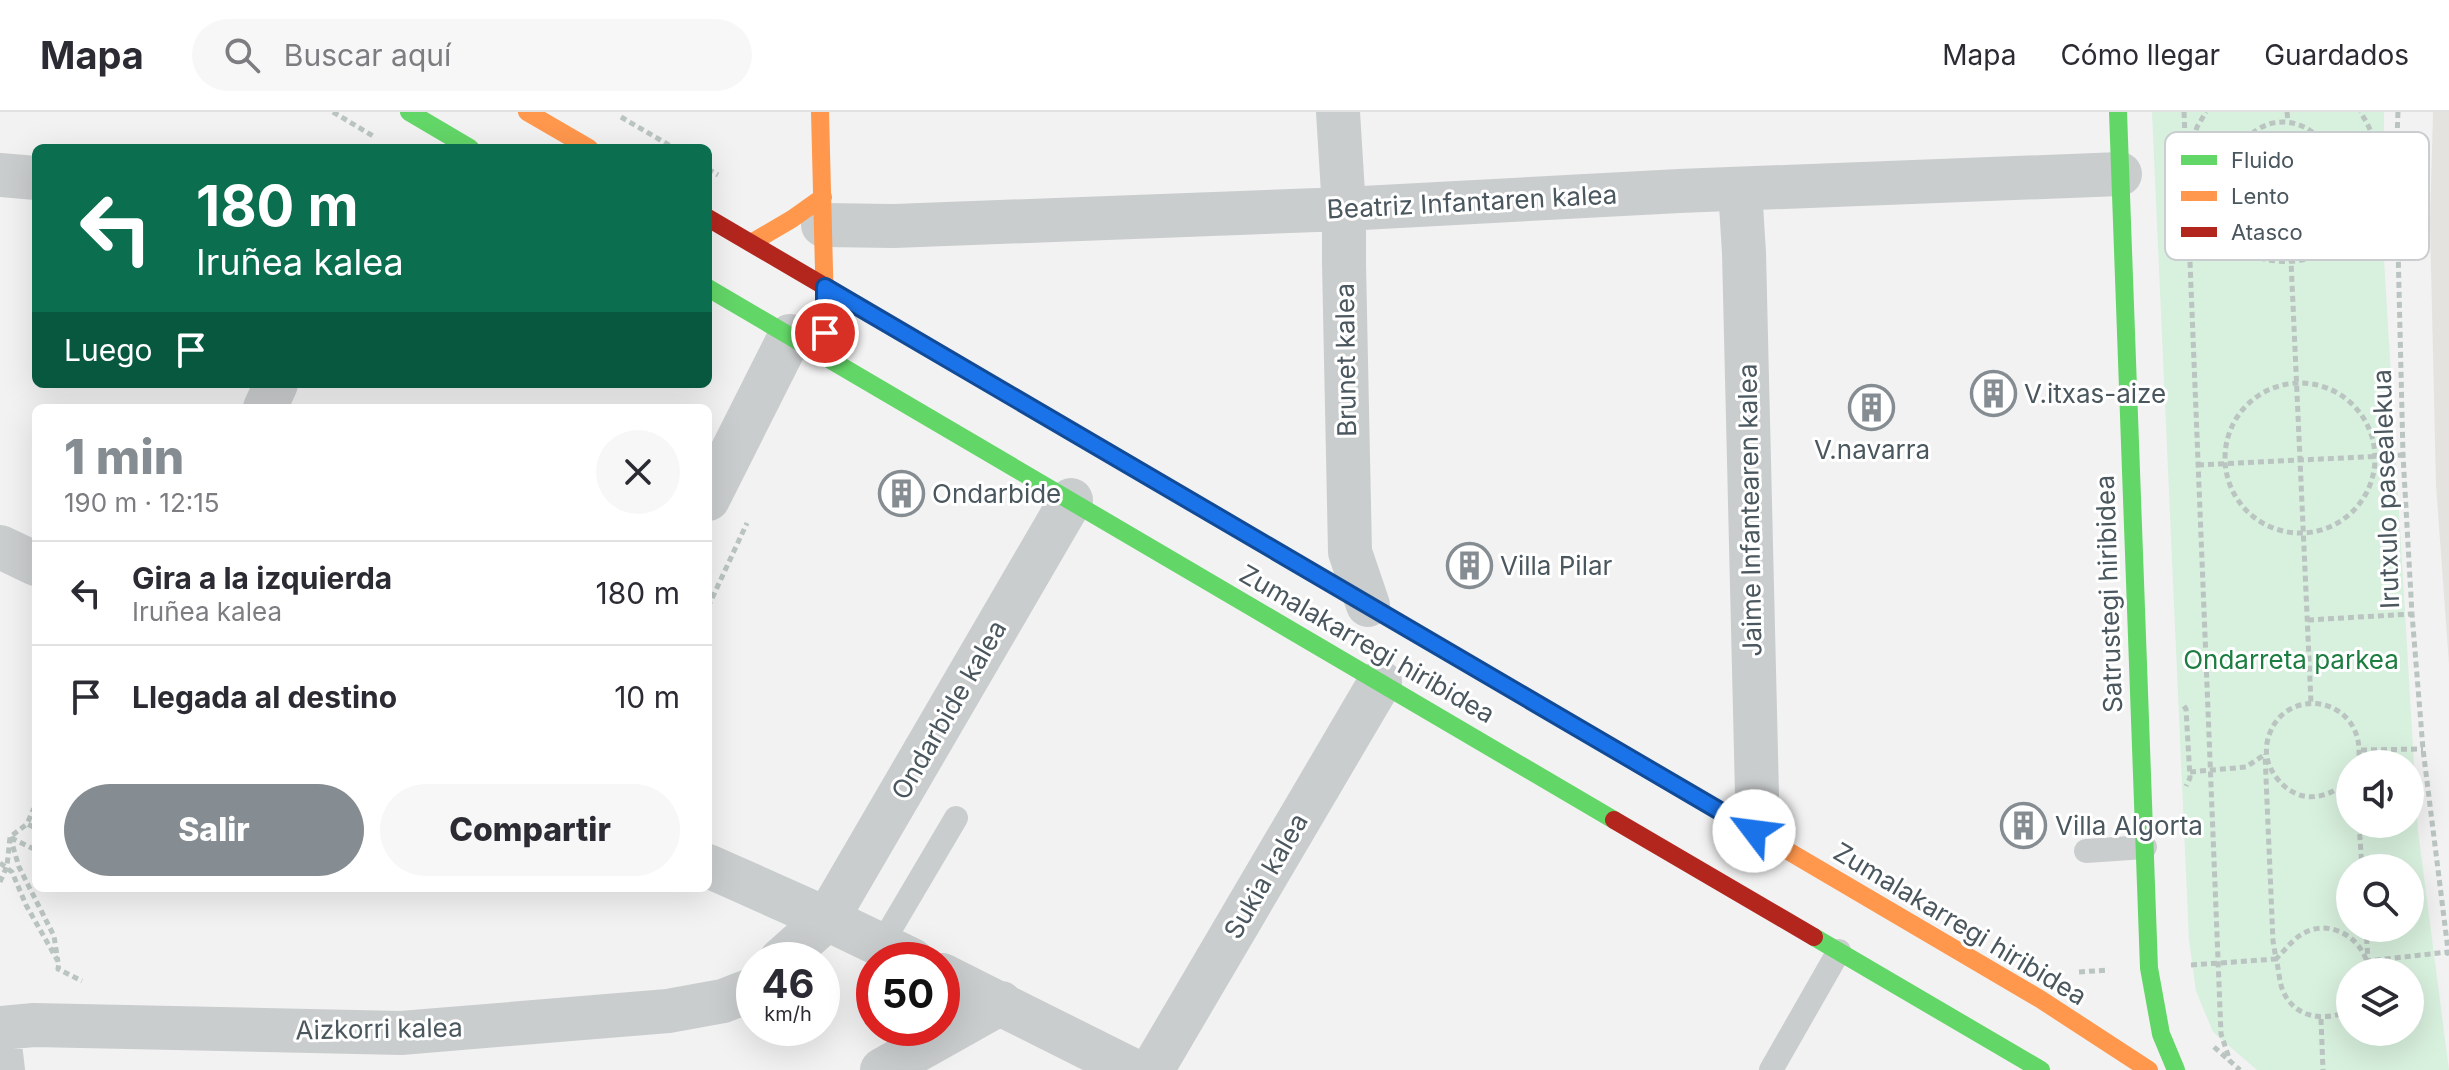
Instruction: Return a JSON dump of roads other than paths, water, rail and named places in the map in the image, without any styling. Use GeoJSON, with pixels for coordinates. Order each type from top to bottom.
{"type":"FeatureCollection","features":[{"type":"Feature","properties":{"kind":"main road"},"geometry":{"type":"LineString","coordinates":[[409,112],[463,144]]}},
{"type":"Feature","properties":{"kind":"main road"},"geometry":{"type":"LineString","coordinates":[[527,112],[582,144]]}},
{"type":"Feature","properties":{"kind":"main road"},"geometry":{"type":"LineString","coordinates":[[816,341],[825,287],[820,112]]}},
{"type":"Feature","properties":{"kind":"main road","name":"Satrustegi hiribidea"},"geometry":{"type":"LineString","coordinates":[[2118,112],[2149,968],[2158,1020],[2168,1057],[2176,1070]]}},
{"type":"Feature","properties":{"kind":"main road"},"geometry":{"type":"LineString","coordinates":[[751,243],[792,219],[823,211]]}},
{"type":"Feature","properties":{"kind":"main road","name":"Zumalakarregi hiribidea"},"geometry":{"type":"LineString","coordinates":[[712,220],[2040,999],[2149,1070]]}},
{"type":"Feature","properties":{"kind":"main road","name":"Zumalakarregi hiribidea"},"geometry":{"type":"LineString","coordinates":[[712,290],[816,341],[1071,500],[2041,1070]]}},
{"type":"Feature","properties":{"kind":"street","name":"Brunet kalea"},"geometry":{"type":"LineString","coordinates":[[1338,112],[1344,209],[1350,552],[1368,605]]}},
{"type":"Feature","properties":{"kind":"street","name":"Beatriz Infantaren kalea"},"geometry":{"type":"LineString","coordinates":[[823,211],[894,226],[2120,174]]}},
{"type":"Feature","properties":{"kind":"street"},"geometry":{"type":"LineString","coordinates":[[0,175],[32,178]]}},
{"type":"Feature","properties":{"kind":"street","name":"Jaime Infantearen kalea"},"geometry":{"type":"LineString","coordinates":[[1740,189],[1757,795],[1754,831]]}},
{"type":"Feature","properties":{"kind":"street"},"geometry":{"type":"LineString","coordinates":[[712,493],[816,341]]}},
{"type":"Feature","properties":{"kind":"street","name":"Ondarbide kalea"},"geometry":{"type":"LineString","coordinates":[[827,919],[1071,500]]}},
{"type":"Feature","properties":{"kind":"street"},"geometry":{"type":"LineString","coordinates":[[0,547],[32,562]]}},
{"type":"Feature","properties":{"kind":"street","name":"Sukia kalea"},"geometry":{"type":"LineString","coordinates":[[1125,1067],[1380,682]]}},
{"type":"Feature","properties":{"kind":"street"},"geometry":{"type":"LineString","coordinates":[[712,868],[874,942]]}},
{"type":"Feature","properties":{"kind":"street"},"geometry":{"type":"LineString","coordinates":[[801,942],[827,919]]}},
{"type":"Feature","properties":{"kind":"street"},"geometry":{"type":"LineString","coordinates":[[960,984],[1125,1067]]}},
{"type":"Feature","properties":{"kind":"street","name":"Aizkorri kalea"},"geometry":{"type":"LineString","coordinates":[[0,1028],[34,1025],[401,1033],[606,1018],[668,1011],[736,996]]}},
{"type":"Feature","properties":{"kind":"street"},"geometry":{"type":"LineString","coordinates":[[882,1070],[1001,1003]]}},
{"type":"Feature","properties":{"kind":"street"},"geometry":{"type":"LineString","coordinates":[[0,1045],[3,1070]]}},
{"type":"Feature","properties":{"kind":"lane"},"geometry":{"type":"LineString","coordinates":[[901,942],[956,818]]}},
{"type":"Feature","properties":{"kind":"lane"},"geometry":{"type":"LineString","coordinates":[[2086,851],[2145,847]]}},
{"type":"Feature","properties":{"kind":"lane"},"geometry":{"type":"LineString","coordinates":[[1771,1070],[1839,951]]}},
{"type":"Feature","properties":{"kind":"place","name":"V.itxas-aize"},"geometry":{"type":"Point","coordinates":[1993,394]}},
{"type":"Feature","properties":{"kind":"place","name":"V.navarra"},"geometry":{"type":"Point","coordinates":[1872,407]}},
{"type":"Feature","properties":{"kind":"place","name":"Ondarbide"},"geometry":{"type":"Point","coordinates":[901,494]}},
{"type":"Feature","properties":{"kind":"place","name":"Villa Pilar"},"geometry":{"type":"Point","coordinates":[1469,566]}},
{"type":"Feature","properties":{"kind":"place","name":"Villa Algorta"},"geometry":{"type":"Point","coordinates":[2024,826]}},
{"type":"Feature","properties":{"kind":"park label","name":"Ondarreta parkea"},"geometry":{"type":"Point","coordinates":[2291,660]}}]}
